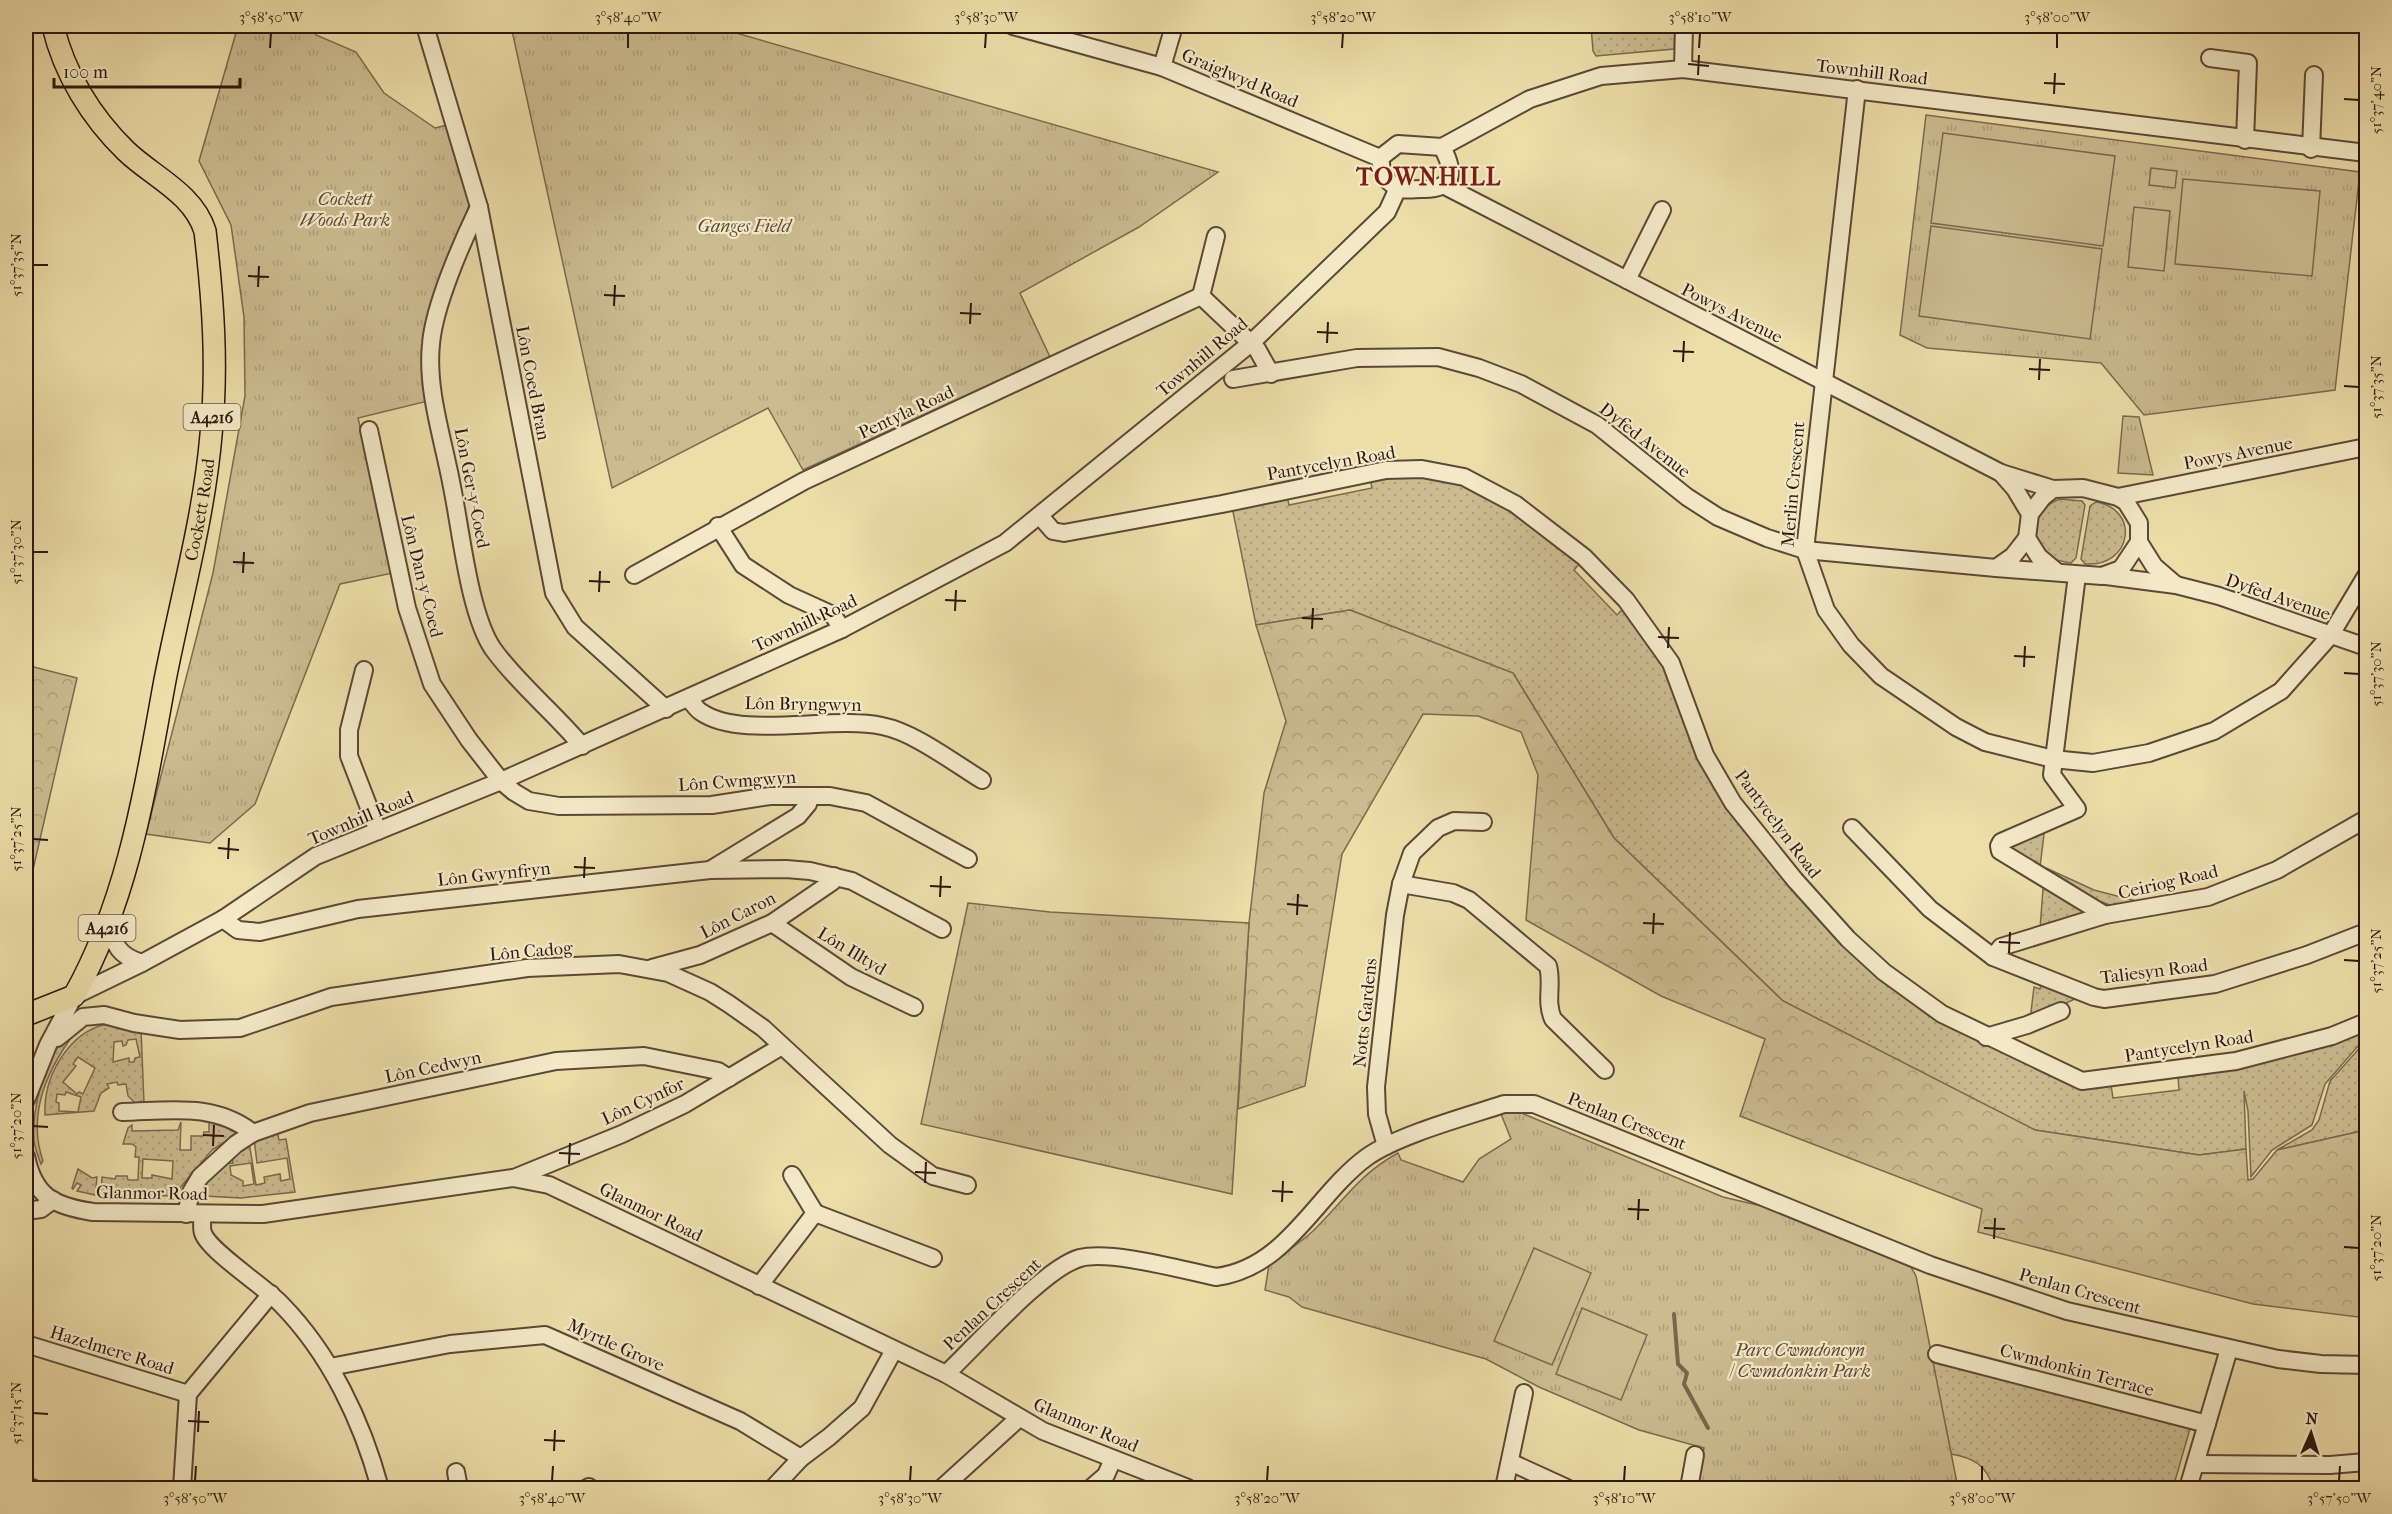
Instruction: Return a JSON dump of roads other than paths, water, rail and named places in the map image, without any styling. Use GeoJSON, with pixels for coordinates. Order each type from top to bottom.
{"type":"FeatureCollection","features":[{"type":"Feature","properties":{"kind":"main road","name":"Cockett Road"},"geometry":{"type":"LineString","coordinates":[[53,26],[73,80],[94,115],[127,152],[186,200],[197,212],[205,231],[215,322],[215,372],[205,484],[139,820],[130,857],[109,922],[89,970],[74,996]]}},
{"type":"Feature","properties":{"kind":"main road"},"geometry":{"type":"LineString","coordinates":[[26,1015],[89,970]]}},
{"type":"Feature","properties":{"kind":"main road"},"geometry":{"type":"LineString","coordinates":[[26,1015],[74,996]]}},
{"type":"Feature","properties":{"kind":"street","name":"Lôn Coed Bran"},"geometry":{"type":"LineString","coordinates":[[425,26],[479,207],[554,593],[575,627],[666,709]]}},
{"type":"Feature","properties":{"kind":"street","name":"Graiglwyd Road"},"geometry":{"type":"LineString","coordinates":[[1013,26],[1162,67],[1380,158]]}},
{"type":"Feature","properties":{"kind":"street"},"geometry":{"type":"LineString","coordinates":[[1162,67],[1174,26]]}},
{"type":"Feature","properties":{"kind":"street"},"geometry":{"type":"LineString","coordinates":[[1683,69],[1684,26]]}},
{"type":"Feature","properties":{"kind":"street"},"geometry":{"type":"LineString","coordinates":[[2210,58],[2248,63],[2245,140]]}},
{"type":"Feature","properties":{"kind":"street","name":"Townhill Road"},"geometry":{"type":"LineString","coordinates":[[1442,147],[1530,99],[1601,75],[1683,69],[1857,89],[2245,140],[2367,153]]}},
{"type":"Feature","properties":{"kind":"street"},"geometry":{"type":"LineString","coordinates":[[2311,148],[2314,75]]}},
{"type":"Feature","properties":{"kind":"street","name":"Merlin Crescent"},"geometry":{"type":"LineString","coordinates":[[1857,89],[1822,381],[1805,550],[1826,610],[1851,645],[1881,676],[1956,727],[1985,742],[2053,759],[2093,763],[2149,753],[2214,731],[2281,692],[2330,636],[2367,576]]}},
{"type":"Feature","properties":{"kind":"street"},"geometry":{"type":"LineString","coordinates":[[1398,144],[1442,147],[1449,160],[1449,180],[1445,186],[1436,189],[1398,188],[1383,176],[1380,158],[1398,144]]}},
{"type":"Feature","properties":{"kind":"street","name":"Powys Avenue"},"geometry":{"type":"LineString","coordinates":[[1445,186],[2001,473],[2053,489]]}},
{"type":"Feature","properties":{"kind":"street","name":"Townhill Road"},"geometry":{"type":"LineString","coordinates":[[74,996],[142,963],[223,919],[316,856],[501,782],[689,699],[842,629],[1005,543],[1251,343],[1387,212],[1398,188]]}},
{"type":"Feature","properties":{"kind":"street","name":"Lôn Ger-y-Coed"},"geometry":{"type":"LineString","coordinates":[[479,207],[463,241],[431,342],[430,363],[436,404],[476,608],[492,647],[544,709],[568,729],[582,746]]}},
{"type":"Feature","properties":{"kind":"street"},"geometry":{"type":"LineString","coordinates":[[1627,280],[1662,210]]}},
{"type":"Feature","properties":{"kind":"street"},"geometry":{"type":"LineString","coordinates":[[1216,236],[1201,296],[1251,343],[1270,374]]}},
{"type":"Feature","properties":{"kind":"street","name":"Pentyla Road"},"geometry":{"type":"LineString","coordinates":[[634,575],[718,526],[804,481],[1201,296]]}},
{"type":"Feature","properties":{"kind":"street","name":"Dyfed Avenue"},"geometry":{"type":"LineString","coordinates":[[1233,380],[1357,358],[1438,357],[1479,368],[1521,384],[1597,425],[1686,497],[1718,517],[1767,538],[1805,550],[2057,572]]}},
{"type":"Feature","properties":{"kind":"street","name":"Lôn Dan-y-Coed"},"geometry":{"type":"LineString","coordinates":[[369,430],[407,609],[432,684],[469,740],[501,782]]}},
{"type":"Feature","properties":{"kind":"street","name":"Powys Avenue"},"geometry":{"type":"LineString","coordinates":[[2118,497],[2367,447]]}},
{"type":"Feature","properties":{"kind":"street","name":"Pantycelyn Road"},"geometry":{"type":"LineString","coordinates":[[1040,516],[1053,531],[1064,533],[1222,504],[1386,470],[1422,469],[1464,477],[1492,490],[1584,556],[1626,600],[1671,663],[1705,755],[1733,803],[1795,880],[1848,939],[1884,972],[1942,1014],[2082,1082],[2236,1061],[2332,1036],[2367,1022]]}},
{"type":"Feature","properties":{"kind":"street","name":"Powys Avenue"},"geometry":{"type":"LineString","coordinates":[[2001,473],[2015,489],[2030,514]]}},
{"type":"Feature","properties":{"kind":"street"},"geometry":{"type":"LineString","coordinates":[[1996,568],[2013,556],[2026,538],[2030,514],[2053,489],[2083,488],[2118,497],[2132,509],[2139,523],[2139,542],[2121,569],[2102,576],[2057,572],[2039,557],[2026,538]]}},
{"type":"Feature","properties":{"kind":"street"},"geometry":{"type":"LineString","coordinates":[[718,526],[743,565],[789,595],[833,615],[842,629]]}},
{"type":"Feature","properties":{"kind":"street","name":"Dyfed Avenue"},"geometry":{"type":"LineString","coordinates":[[2139,542],[2154,566],[2176,585]]}},
{"type":"Feature","properties":{"kind":"street"},"geometry":{"type":"LineString","coordinates":[[2053,759],[2077,575]]}},
{"type":"Feature","properties":{"kind":"street","name":"Dyfed Avenue"},"geometry":{"type":"LineString","coordinates":[[2102,576],[2176,585],[2219,596],[2367,647]]}},
{"type":"Feature","properties":{"kind":"street"},"geometry":{"type":"LineString","coordinates":[[364,670],[349,730],[349,756],[378,831]]}},
{"type":"Feature","properties":{"kind":"street","name":"Lôn Bryngwyn"},"geometry":{"type":"LineString","coordinates":[[689,699],[700,711],[716,720],[761,726],[849,722],[884,726],[907,736],[982,780]]}},
{"type":"Feature","properties":{"kind":"street","name":"Ceiriog Road"},"geometry":{"type":"LineString","coordinates":[[2053,759],[2052,775],[2077,809],[2001,842],[2000,851],[2105,915]]}},
{"type":"Feature","properties":{"kind":"street","name":"Lôn Cwmgwyn"},"geometry":{"type":"LineString","coordinates":[[501,782],[529,801],[558,806],[712,805],[746,798],[830,796],[866,803],[968,859]]}},
{"type":"Feature","properties":{"kind":"street"},"geometry":{"type":"LineString","coordinates":[[710,870],[798,816],[808,804],[810,796]]}},
{"type":"Feature","properties":{"kind":"street","name":"Ceiriog Road"},"geometry":{"type":"LineString","coordinates":[[1993,957],[2001,947],[2105,915],[2208,897],[2277,870],[2367,819]]}},
{"type":"Feature","properties":{"kind":"street","name":"Notts Gardens"},"geometry":{"type":"LineString","coordinates":[[1386,1146],[1377,1114],[1377,1087],[1395,915],[1401,884],[1412,853],[1438,828],[1454,822],[1483,822]]}},
{"type":"Feature","properties":{"kind":"street","name":"Taliesyn Road"},"geometry":{"type":"LineString","coordinates":[[1852,828],[1930,909],[1993,957],[2094,997],[2104,999],[2215,984],[2307,955],[2367,932]]}},
{"type":"Feature","properties":{"kind":"street","name":"Lôn Gwynfryn"},"geometry":{"type":"LineString","coordinates":[[223,919],[238,930],[260,932],[358,909],[710,870],[786,869],[810,871],[852,881],[942,929]]}},
{"type":"Feature","properties":{"kind":"street","name":"Lôn Caron"},"geometry":{"type":"LineString","coordinates":[[648,969],[700,955],[772,922],[832,882],[834,876]]}},
{"type":"Feature","properties":{"kind":"street"},"geometry":{"type":"LineString","coordinates":[[1401,884],[1453,893],[1469,900],[1548,966],[1551,976],[1548,1009],[1553,1019],[1605,1070]]}},
{"type":"Feature","properties":{"kind":"street"},"geometry":{"type":"LineString","coordinates":[[109,922],[117,950],[127,959],[142,963]]}},
{"type":"Feature","properties":{"kind":"street","name":"Lôn Illtyd"},"geometry":{"type":"LineString","coordinates":[[772,922],[851,977],[914,1007]]}},
{"type":"Feature","properties":{"kind":"street","name":"Lôn Cadog"},"geometry":{"type":"LineString","coordinates":[[46,1049],[68,1027],[83,1017],[104,1015],[134,1023],[180,1030],[240,1028],[331,997],[527,968],[619,964],[668,973],[710,992],[763,1028],[890,1145],[933,1176],[967,1185]]}},
{"type":"Feature","properties":{"kind":"street"},"geometry":{"type":"LineString","coordinates":[[26,1100],[46,1049],[74,996]]}},
{"type":"Feature","properties":{"kind":"street"},"geometry":{"type":"LineString","coordinates":[[1986,1037],[2027,1025],[2061,1011]]}},
{"type":"Feature","properties":{"kind":"street","name":"Lôn Cynfor"},"geometry":{"type":"LineString","coordinates":[[513,1178],[633,1129],[685,1104],[782,1046]]}},
{"type":"Feature","properties":{"kind":"street","name":"Lôn Cedwyn"},"geometry":{"type":"LineString","coordinates":[[194,1214],[191,1192],[200,1177],[230,1150],[253,1133],[310,1113],[556,1061],[644,1056],[718,1071],[729,1078]]}},
{"type":"Feature","properties":{"kind":"street","name":"Penlan Crescent"},"geometry":{"type":"LineString","coordinates":[[946,1374],[1052,1271],[1080,1258],[1107,1256],[1216,1277],[1234,1274],[1265,1258],[1307,1221],[1341,1181],[1367,1158],[1386,1146],[1504,1104],[1534,1104],[1930,1265],[2067,1311],[2229,1349],[2321,1364],[2367,1365]]}},
{"type":"Feature","properties":{"kind":"street"},"geometry":{"type":"LineString","coordinates":[[122,1112],[201,1111],[223,1114],[240,1122],[253,1133]]}},
{"type":"Feature","properties":{"kind":"street"},"geometry":{"type":"LineString","coordinates":[[26,1156],[33,1184],[42,1194],[53,1200],[27,1216]]}},
{"type":"Feature","properties":{"kind":"street"},"geometry":{"type":"LineString","coordinates":[[792,1176],[815,1214],[933,1258]]}},
{"type":"Feature","properties":{"kind":"street","name":"Glanmor Road"},"geometry":{"type":"LineString","coordinates":[[53,1200],[75,1209],[93,1212],[263,1214],[513,1178],[549,1185],[946,1374],[1042,1431],[1188,1488]]}},
{"type":"Feature","properties":{"kind":"street"},"geometry":{"type":"LineString","coordinates":[[194,1214],[203,1233],[214,1246],[271,1294],[309,1337],[330,1366],[358,1422],[380,1488]]}},
{"type":"Feature","properties":{"kind":"street"},"geometry":{"type":"LineString","coordinates":[[759,1286],[815,1214]]}},
{"type":"Feature","properties":{"kind":"street"},"geometry":{"type":"LineString","coordinates":[[182,1488],[188,1394],[271,1294]]}},
{"type":"Feature","properties":{"kind":"street","name":"Myrtle Grove"},"geometry":{"type":"LineString","coordinates":[[330,1366],[450,1344],[545,1335],[740,1421],[801,1458]]}},
{"type":"Feature","properties":{"kind":"street","name":"Hazelmere Road"},"geometry":{"type":"LineString","coordinates":[[26,1344],[188,1394]]}},
{"type":"Feature","properties":{"kind":"street"},"geometry":{"type":"LineString","coordinates":[[2188,1488],[2229,1349]]}},
{"type":"Feature","properties":{"kind":"street"},"geometry":{"type":"LineString","coordinates":[[773,1488],[801,1458],[862,1408],[894,1350]]}},
{"type":"Feature","properties":{"kind":"street","name":"Cwmdonkin Terrace"},"geometry":{"type":"LineString","coordinates":[[1937,1354],[2207,1424]]}},
{"type":"Feature","properties":{"kind":"street"},"geometry":{"type":"LineString","coordinates":[[1504,1488],[1524,1393]]}},
{"type":"Feature","properties":{"kind":"street"},"geometry":{"type":"LineString","coordinates":[[942,1488],[1019,1418]]}},
{"type":"Feature","properties":{"kind":"street"},"geometry":{"type":"LineString","coordinates":[[1689,1488],[1695,1455]]}},
{"type":"Feature","properties":{"kind":"street"},"geometry":{"type":"LineString","coordinates":[[1091,1488],[1106,1475],[1113,1460]]}},
{"type":"Feature","properties":{"kind":"street"},"geometry":{"type":"LineString","coordinates":[[1510,1462],[1567,1488]]}},
{"type":"Feature","properties":{"kind":"street"},"geometry":{"type":"LineString","coordinates":[[2196,1464],[2330,1465],[2367,1462]]}},
{"type":"Feature","properties":{"kind":"street"},"geometry":{"type":"LineString","coordinates":[[26,1486],[33,1488]]}},
{"type":"Feature","properties":{"kind":"waterway"},"geometry":{"type":"LineString","coordinates":[[1674,1314],[1678,1364],[1687,1373],[1684,1384],[1708,1428]]}},
{"type":"Feature","properties":{"kind":"district","name":"TOWNHILL"},"geometry":{"type":"Point","coordinates":[1429,177]}},
{"type":"Feature","properties":{"kind":"park label","name":"Cockett Woods Park"},"geometry":{"type":"Point","coordinates":[345,209]}},
{"type":"Feature","properties":{"kind":"park label","name":"Ganges Field"},"geometry":{"type":"Point","coordinates":[744,226]}},
{"type":"Feature","properties":{"kind":"park label","name":"Parc Cwmdoncyn / Cwmdonkin Park"},"geometry":{"type":"Point","coordinates":[1800,1360]}}]}
